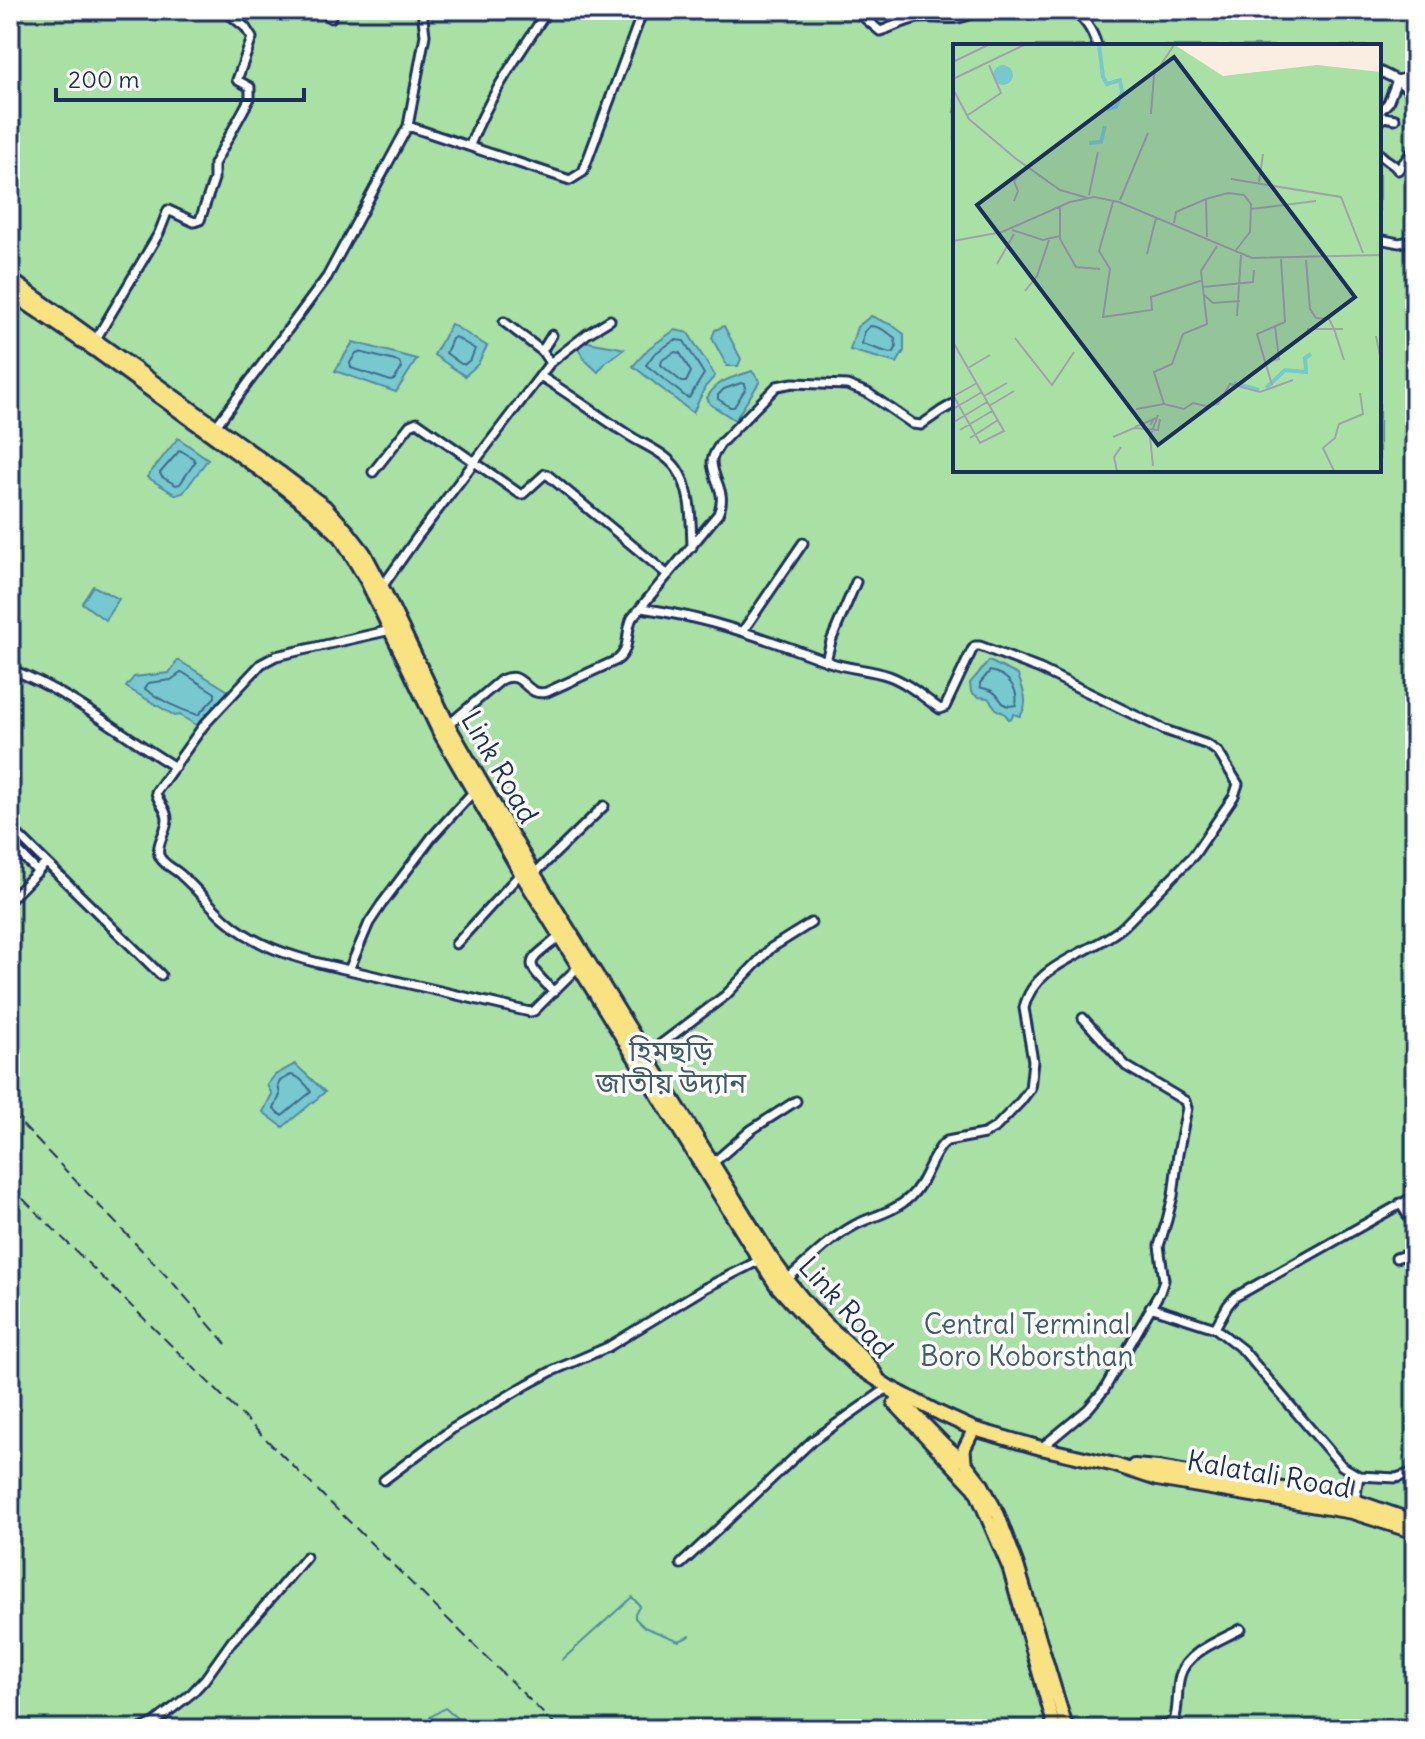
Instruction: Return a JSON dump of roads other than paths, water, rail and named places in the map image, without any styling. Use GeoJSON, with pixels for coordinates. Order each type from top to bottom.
{"type":"FeatureCollection","features":[{"type":"Feature","properties":{"kind":"highway","name":"Link Road"},"geometry":{"type":"LineString","coordinates":[[10,279],[96,339],[334,530],[357,562],[396,629],[579,966],[786,1280],[823,1321],[863,1357],[884,1383]]}},
{"type":"Feature","properties":{"kind":"highway","name":"Link Road"},"geometry":{"type":"LineString","coordinates":[[10,292],[325,507],[356,542],[382,587],[396,629],[439,731],[474,791],[645,1056],[760,1260],[777,1286],[815,1328],[858,1367],[884,1383]]}},
{"type":"Feature","properties":{"kind":"highway","name":"Kalatali Road"},"geometry":{"type":"LineString","coordinates":[[884,1383],[974,1429],[1041,1448],[1115,1465],[1157,1479],[1352,1512],[1415,1532]]}},
{"type":"Feature","properties":{"kind":"highway","name":"Kalatali Road"},"geometry":{"type":"LineString","coordinates":[[1115,1465],[1158,1468],[1355,1501],[1415,1522]]}},
{"type":"Feature","properties":{"kind":"main road"},"geometry":{"type":"LineString","coordinates":[[884,1383],[965,1462],[982,1484],[998,1514],[1017,1564],[1067,1729]]}},
{"type":"Feature","properties":{"kind":"main road"},"geometry":{"type":"LineString","coordinates":[[884,1383],[893,1401],[975,1489],[1009,1568],[1055,1729]]}},
{"type":"Feature","properties":{"kind":"main road"},"geometry":{"type":"LineString","coordinates":[[965,1462],[964,1449],[974,1429]]}},
{"type":"Feature","properties":{"kind":"street"},"geometry":{"type":"LineString","coordinates":[[96,339],[159,233],[168,210],[194,222],[200,220],[214,179],[214,164],[250,98],[250,87],[237,80],[252,38],[245,27],[224,10]]}},
{"type":"Feature","properties":{"kind":"street"},"geometry":{"type":"LineString","coordinates":[[319,10],[331,18]]}},
{"type":"Feature","properties":{"kind":"street"},"geometry":{"type":"LineString","coordinates":[[212,430],[327,277],[408,126],[425,35],[422,10]]}},
{"type":"Feature","properties":{"kind":"street"},"geometry":{"type":"LineString","coordinates":[[470,145],[481,115],[497,87],[548,10]]}},
{"type":"Feature","properties":{"kind":"street"},"geometry":{"type":"LineString","coordinates":[[408,126],[570,180],[583,172],[643,10]]}},
{"type":"Feature","properties":{"kind":"street"},"geometry":{"type":"LineString","coordinates":[[855,10],[880,31],[917,18],[942,19],[971,15],[976,10]]}},
{"type":"Feature","properties":{"kind":"street"},"geometry":{"type":"LineString","coordinates":[[1041,10],[1068,11],[1080,18],[1094,33],[1097,44]]}},
{"type":"Feature","properties":{"kind":"street"},"geometry":{"type":"LineString","coordinates":[[1381,72],[1397,80],[1415,96]]}},
{"type":"Feature","properties":{"kind":"street"},"geometry":{"type":"LineString","coordinates":[[1397,80],[1415,76]]}},
{"type":"Feature","properties":{"kind":"street"},"geometry":{"type":"LineString","coordinates":[[1381,110],[1388,103],[1397,80]]}},
{"type":"Feature","properties":{"kind":"street"},"geometry":{"type":"LineString","coordinates":[[1381,120],[1384,117],[1395,119]]}},
{"type":"Feature","properties":{"kind":"street"},"geometry":{"type":"LineString","coordinates":[[1381,156],[1398,170],[1415,148]]}},
{"type":"Feature","properties":{"kind":"street"},"geometry":{"type":"LineString","coordinates":[[1381,239],[1404,242]]}},
{"type":"Feature","properties":{"kind":"street"},"geometry":{"type":"LineString","coordinates":[[382,587],[550,363],[610,320]]}},
{"type":"Feature","properties":{"kind":"street"},"geometry":{"type":"LineString","coordinates":[[504,322],[542,351],[550,363]]}},
{"type":"Feature","properties":{"kind":"street"},"geometry":{"type":"LineString","coordinates":[[542,351],[552,335]]}},
{"type":"Feature","properties":{"kind":"street"},"geometry":{"type":"LineString","coordinates":[[540,376],[658,452],[677,468],[686,488],[692,547]]}},
{"type":"Feature","properties":{"kind":"street"},"geometry":{"type":"LineString","coordinates":[[448,725],[501,680],[510,676],[539,694],[623,656],[630,623],[722,506],[723,497],[712,464],[720,444],[777,386],[793,383],[847,385],[868,393],[913,424],[921,425],[953,404]]}},
{"type":"Feature","properties":{"kind":"street"},"geometry":{"type":"LineString","coordinates":[[373,472],[410,425],[417,422],[520,494],[545,474],[549,476],[668,575]]}},
{"type":"Feature","properties":{"kind":"street"},"geometry":{"type":"LineString","coordinates":[[743,631],[803,543]]}},
{"type":"Feature","properties":{"kind":"street"},"geometry":{"type":"LineString","coordinates":[[826,661],[835,629],[856,582]]}},
{"type":"Feature","properties":{"kind":"street"},"geometry":{"type":"LineString","coordinates":[[641,608],[661,610],[743,631],[826,661],[889,676],[940,709],[943,709],[972,650],[980,646],[1040,669],[1165,730],[1208,745],[1218,752],[1238,784],[1234,796],[1194,855],[1124,926],[1114,935],[1049,971],[1032,990],[1024,1008],[1033,1061],[1030,1089],[1021,1101],[996,1127],[984,1134],[943,1144],[921,1185],[910,1197],[897,1207],[853,1226],[786,1280]]}},
{"type":"Feature","properties":{"kind":"street"},"geometry":{"type":"LineString","coordinates":[[396,629],[276,656],[261,664],[204,725],[156,792],[166,812],[167,823],[159,856],[227,921],[252,938],[290,954],[349,970],[524,1012],[534,1011],[579,966]]}},
{"type":"Feature","properties":{"kind":"street"},"geometry":{"type":"LineString","coordinates":[[10,669],[80,704],[175,767]]}},
{"type":"Feature","properties":{"kind":"street"},"geometry":{"type":"LineString","coordinates":[[349,970],[369,923],[381,905],[432,837],[474,791]]}},
{"type":"Feature","properties":{"kind":"street"},"geometry":{"type":"LineString","coordinates":[[456,944],[604,806]]}},
{"type":"Feature","properties":{"kind":"street"},"geometry":{"type":"LineString","coordinates":[[10,827],[161,975]]}},
{"type":"Feature","properties":{"kind":"street"},"geometry":{"type":"LineString","coordinates":[[10,843],[38,872]]}},
{"type":"Feature","properties":{"kind":"street"},"geometry":{"type":"LineString","coordinates":[[10,900],[46,863]]}},
{"type":"Feature","properties":{"kind":"street"},"geometry":{"type":"LineString","coordinates":[[645,1056],[726,995],[771,948],[811,923]]}},
{"type":"Feature","properties":{"kind":"street"},"geometry":{"type":"LineString","coordinates":[[554,992],[532,970],[531,964],[560,936]]}},
{"type":"Feature","properties":{"kind":"street"},"geometry":{"type":"LineString","coordinates":[[1041,1448],[1088,1409],[1104,1390],[1164,1280],[1159,1246],[1173,1196],[1186,1114],[1185,1101],[1126,1066],[1083,1018]]}},
{"type":"Feature","properties":{"kind":"street"},"geometry":{"type":"LineString","coordinates":[[709,1166],[751,1130],[796,1101]]}},
{"type":"Feature","properties":{"kind":"street"},"geometry":{"type":"LineString","coordinates":[[1215,1328],[1235,1297],[1415,1196]]}},
{"type":"Feature","properties":{"kind":"street"},"geometry":{"type":"LineString","coordinates":[[1400,1203],[1415,1227]]}},
{"type":"Feature","properties":{"kind":"street"},"geometry":{"type":"LineString","coordinates":[[1396,1258],[1415,1252]]}},
{"type":"Feature","properties":{"kind":"street"},"geometry":{"type":"LineString","coordinates":[[384,1480],[452,1429],[518,1390],[552,1371],[608,1347],[705,1288],[760,1260]]}},
{"type":"Feature","properties":{"kind":"street"},"geometry":{"type":"LineString","coordinates":[[1150,1307],[1215,1328],[1243,1350],[1342,1466],[1359,1476],[1396,1478],[1415,1472]]}},
{"type":"Feature","properties":{"kind":"street"},"geometry":{"type":"LineString","coordinates":[[681,1564],[812,1441],[884,1383]]}},
{"type":"Feature","properties":{"kind":"street"},"geometry":{"type":"LineString","coordinates":[[1355,1501],[1359,1476]]}},
{"type":"Feature","properties":{"kind":"street"},"geometry":{"type":"LineString","coordinates":[[141,1729],[154,1723],[192,1693],[232,1641],[306,1557]]}},
{"type":"Feature","properties":{"kind":"street"},"geometry":{"type":"LineString","coordinates":[[1142,1729],[1174,1721],[1181,1673],[1187,1662],[1241,1629]]}},
{"type":"Feature","properties":{"kind":"water"},"geometry":{"type":"Polygon","coordinates":[[[871,316],[904,334],[904,351],[897,363],[850,350],[857,327],[871,316]]]}},
{"type":"Feature","properties":{"kind":"water"},"geometry":{"type":"Polygon","coordinates":[[[451,324],[487,346],[478,364],[465,376],[434,355],[451,324]]]}},
{"type":"Feature","properties":{"kind":"water"},"geometry":{"type":"Polygon","coordinates":[[[724,326],[741,359],[738,366],[727,366],[712,338],[715,330],[724,326]]]}},
{"type":"Feature","properties":{"kind":"water"},"geometry":{"type":"Polygon","coordinates":[[[675,330],[688,333],[715,376],[705,387],[693,413],[633,366],[649,348],[675,330]]]}},
{"type":"Feature","properties":{"kind":"water"},"geometry":{"type":"Polygon","coordinates":[[[585,341],[624,349],[598,372],[584,359],[578,348],[585,341]]]}},
{"type":"Feature","properties":{"kind":"water"},"geometry":{"type":"Polygon","coordinates":[[[353,342],[417,359],[396,392],[335,371],[353,342]]]}},
{"type":"Feature","properties":{"kind":"water"},"geometry":{"type":"Polygon","coordinates":[[[752,371],[760,381],[735,420],[710,404],[707,398],[716,387],[752,371]]]}},
{"type":"Feature","properties":{"kind":"water"},"geometry":{"type":"Polygon","coordinates":[[[178,438],[208,459],[183,493],[176,495],[147,477],[178,438]]]}},
{"type":"Feature","properties":{"kind":"water"},"geometry":{"type":"Polygon","coordinates":[[[93,586],[119,599],[105,620],[82,603],[93,586]]]}},
{"type":"Feature","properties":{"kind":"water"},"geometry":{"type":"Polygon","coordinates":[[[178,660],[230,692],[199,727],[126,687],[134,677],[169,673],[178,660]]]}},
{"type":"Feature","properties":{"kind":"water"},"geometry":{"type":"Polygon","coordinates":[[[989,661],[1018,675],[1025,701],[1020,716],[1013,714],[1009,719],[988,698],[971,692],[970,683],[989,661]]]}},
{"type":"Feature","properties":{"kind":"water"},"geometry":{"type":"Polygon","coordinates":[[[295,1064],[325,1092],[283,1127],[263,1112],[272,1094],[267,1085],[275,1075],[295,1064]]]}},
{"type":"Feature","properties":{"kind":"waterway"},"geometry":{"type":"LineString","coordinates":[[847,10],[858,21]]}},
{"type":"Feature","properties":{"kind":"waterway"},"geometry":{"type":"LineString","coordinates":[[562,1660],[632,1597],[640,1606],[635,1618],[644,1627],[679,1641],[690,1636]]}},
{"type":"Feature","properties":{"kind":"waterway"},"geometry":{"type":"LineString","coordinates":[[411,1729],[445,1708],[469,1729]]}},
{"type":"Feature","properties":{"kind":"railway"},"geometry":{"type":"LineString","coordinates":[[10,1112],[174,1284],[226,1344]]}},
{"type":"Feature","properties":{"kind":"railway"},"geometry":{"type":"LineString","coordinates":[[10,1186],[559,1729]]}},
{"type":"Feature","properties":{"kind":"park label","name":"হিমছড়ি জাতীয় উদ্যান"},"geometry":{"type":"Point","coordinates":[671,1067]}},
{"type":"Feature","properties":{"kind":"park label","name":"Central Terminal Boro Koborsthan"},"geometry":{"type":"Point","coordinates":[1027,1340]}}]}
